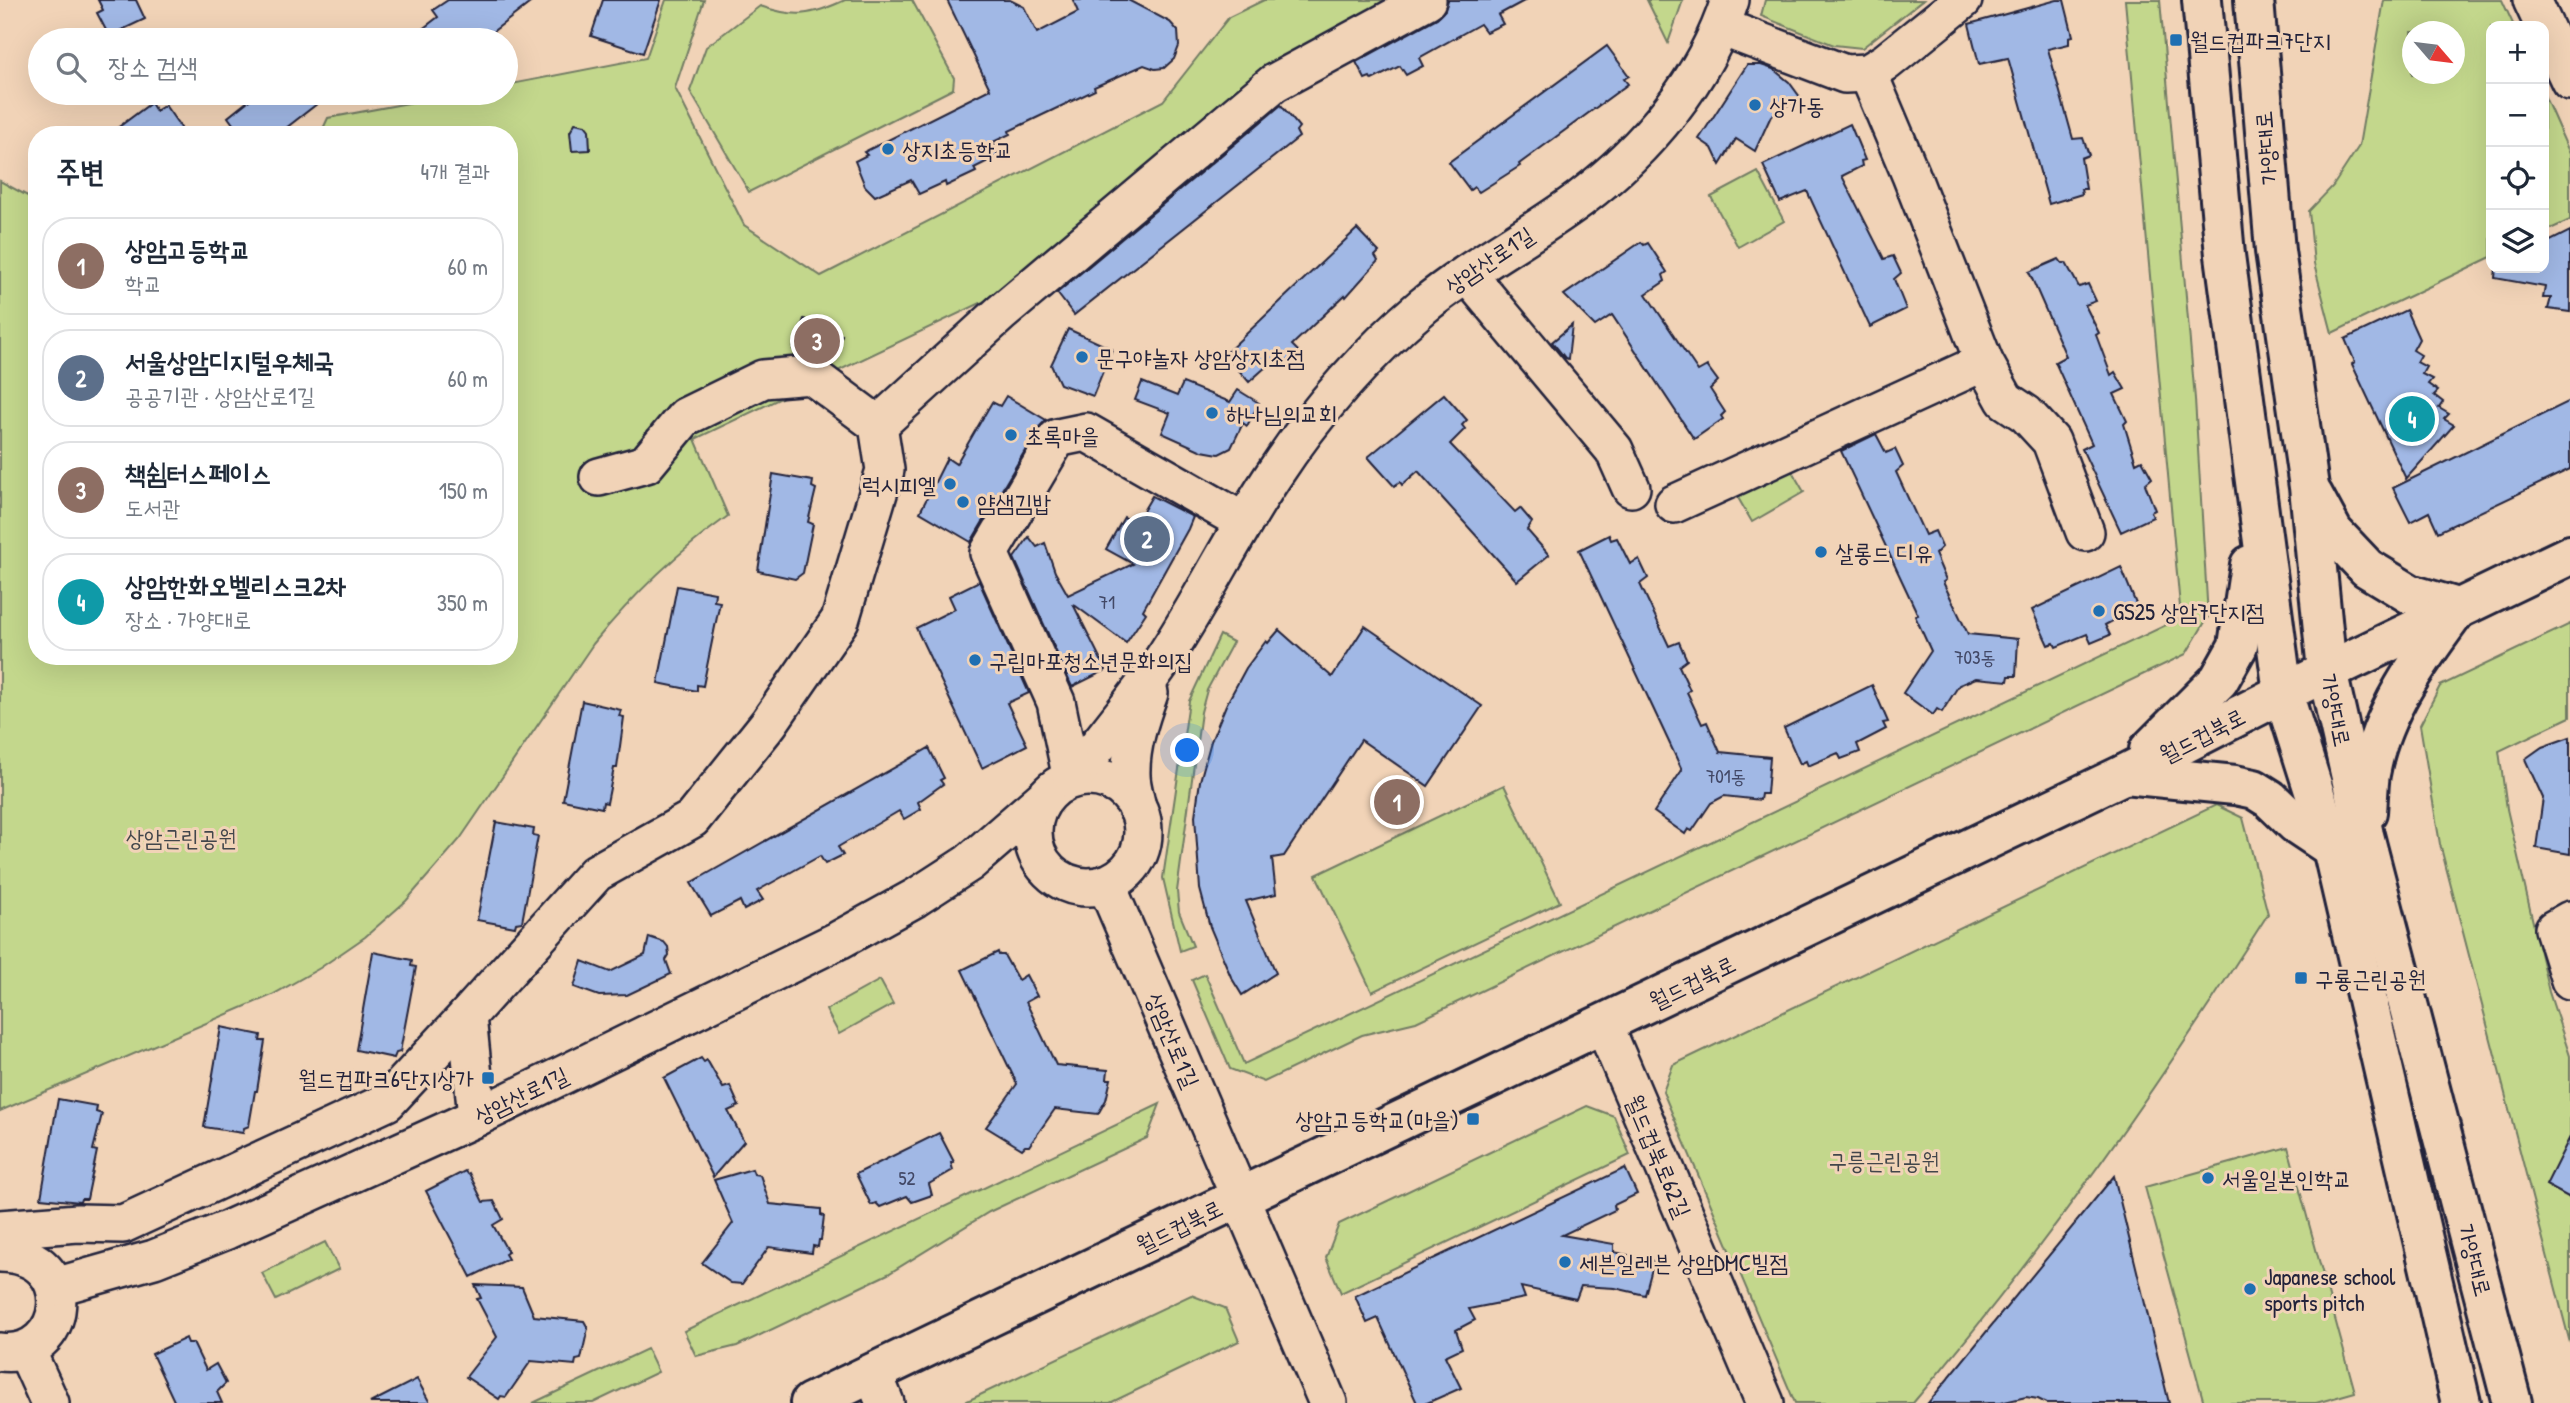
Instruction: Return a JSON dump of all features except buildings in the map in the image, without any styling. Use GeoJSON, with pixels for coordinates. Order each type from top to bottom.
{"type":"FeatureCollection","features":[{"type":"Feature","properties":{"kind":"main road","name":"가양대로"},"geometry":{"type":"LineString","coordinates":[[2202,0],[2225,255],[2258,493],[2270,613],[2283,693],[2348,842],[2512,1403]]}},
{"type":"Feature","properties":{"kind":"main road","name":"가양대로"},"geometry":{"type":"LineString","coordinates":[[2254,0],[2275,251],[2309,487],[2327,671],[2348,842],[2461,1403]]}},
{"type":"Feature","properties":{"kind":"main road"},"geometry":{"type":"LineString","coordinates":[[2125,774],[2254,789],[2270,799],[2296,824],[2348,842],[2389,715],[2419,662],[2458,608],[2410,594],[2367,568],[2333,531],[2309,487]]}},
{"type":"Feature","properties":{"kind":"main road"},"geometry":{"type":"LineString","coordinates":[[2125,774],[2219,680],[2238,646],[2251,564],[2258,493]]}},
{"type":"Feature","properties":{"kind":"main road","name":"월드컵북로"},"geometry":{"type":"LineString","coordinates":[[810,1403],[879,1388],[1241,1196],[2125,774],[2327,671],[2570,555]]}},
{"type":"Feature","properties":{"kind":"street"},"geometry":{"type":"LineString","coordinates":[[878,425],[1001,313],[1274,83],[1427,0]]}},
{"type":"Feature","properties":{"kind":"street"},"geometry":{"type":"LineString","coordinates":[[1726,13],[1844,74],[1868,74],[1963,0]]}},
{"type":"Feature","properties":{"kind":"street"},"geometry":{"type":"LineString","coordinates":[[2532,0],[2570,81]]}},
{"type":"Feature","properties":{"kind":"street","name":"상암산로1길"},"geometry":{"type":"LineString","coordinates":[[1162,661],[1273,476],[1310,423],[1343,383],[1385,339],[1424,305],[1580,198],[1629,156],[1670,112],[1702,66],[1726,13]]}},
{"type":"Feature","properties":{"kind":"street"},"geometry":{"type":"LineString","coordinates":[[1868,74],[1911,175],[1984,362],[2004,400],[2026,414],[2051,441],[2085,532]]}},
{"type":"Feature","properties":{"kind":"street"},"geometry":{"type":"LineString","coordinates":[[1466,274],[1614,450],[1631,488]]}},
{"type":"Feature","properties":{"kind":"street"},"geometry":{"type":"LineString","coordinates":[[1674,504],[1984,362]]}},
{"type":"Feature","properties":{"kind":"street"},"geometry":{"type":"LineString","coordinates":[[0,1229],[78,1223],[123,1224],[387,1102],[596,873],[692,820],[769,723],[840,620],[885,470],[878,425],[811,374],[763,379],[685,416],[646,464],[599,477]]}},
{"type":"Feature","properties":{"kind":"street"},"geometry":{"type":"LineString","coordinates":[[1058,788],[1056,702],[989,553],[1057,438],[1086,432],[1244,522]]}},
{"type":"Feature","properties":{"kind":"street"},"geometry":{"type":"LineString","coordinates":[[1045,868],[1038,857],[1033,839],[1034,820],[1058,788],[1127,710],[1162,661]]}},
{"type":"Feature","properties":{"kind":"street"},"geometry":{"type":"LineString","coordinates":[[969,863],[1005,857],[1026,859],[1045,868],[1060,880],[1085,887],[1106,884],[1122,875],[1132,865],[1141,847],[1143,828],[1130,776],[1133,750],[1140,716],[1162,661]]}},
{"type":"Feature","properties":{"kind":"street"},"geometry":{"type":"LineString","coordinates":[[1058,788],[1088,776],[1107,780],[1123,789],[1138,808]]}},
{"type":"Feature","properties":{"kind":"street","name":"상암산로1길"},"geometry":{"type":"LineString","coordinates":[[55,1287],[154,1259],[227,1230],[477,1117],[839,940],[915,898],[969,863],[1058,788]]}},
{"type":"Feature","properties":{"kind":"street","name":"상암산로1길"},"geometry":{"type":"LineString","coordinates":[[1106,884],[1328,1403]]}},
{"type":"Feature","properties":{"kind":"street"},"geometry":{"type":"LineString","coordinates":[[2570,920],[2554,929],[2570,980]]}},
{"type":"Feature","properties":{"kind":"street"},"geometry":{"type":"LineString","coordinates":[[467,1016],[477,1117]]}},
{"type":"Feature","properties":{"kind":"street","name":"월드컵북로62길"},"geometry":{"type":"LineString","coordinates":[[1604,1025],[1765,1403]]}},
{"type":"Feature","properties":{"kind":"street"},"geometry":{"type":"LineString","coordinates":[[0,1253],[18,1254],[34,1260],[47,1272],[55,1287],[57,1306],[53,1324],[42,1339],[13,1351],[50,1403]]}},
{"type":"Feature","properties":{"kind":"green space","name":"상암근린공원"},"geometry":{"type":"Polygon","coordinates":[[[666,0],[704,0],[675,88],[744,225],[821,276],[1163,101],[1229,17],[1264,0],[1410,0],[1027,281],[695,439],[728,516],[656,576],[593,644],[460,839],[406,901],[365,937],[320,968],[272,995],[0,1111],[0,181],[28,196],[28,665],[518,665],[518,126],[324,126],[328,118],[398,105],[518,105],[518,83],[646,58],[666,0]]]}},
{"type":"Feature","properties":{"kind":"green space"},"geometry":{"type":"Polygon","coordinates":[[[845,0],[912,0],[954,78],[953,89],[749,192],[690,91],[706,47],[760,6],[803,14],[845,0]]]}},
{"type":"Feature","properties":{"kind":"green space"},"geometry":{"type":"Polygon","coordinates":[[[1647,0],[1683,0],[1668,43],[1647,0]]]}},
{"type":"Feature","properties":{"kind":"green space"},"geometry":{"type":"Polygon","coordinates":[[[1765,0],[1923,0],[1862,48],[1834,45],[1761,16],[1765,0]]]}},
{"type":"Feature","properties":{"kind":"green space"},"geometry":{"type":"Polygon","coordinates":[[[2125,0],[2160,0],[2195,399],[2208,617],[2186,654],[1416,1022],[1362,1035],[1264,1082],[1230,1069],[1192,980],[1205,974],[1244,1064],[2181,618],[2125,0]]]}},
{"type":"Feature","properties":{"kind":"green space"},"geometry":{"type":"Polygon","coordinates":[[[2384,0],[2502,0],[2512,21],[2486,21],[2486,259],[2332,333],[2314,264],[2309,211],[2333,186],[2359,146],[2384,0]]]}},
{"type":"Feature","properties":{"kind":"green space"},"geometry":{"type":"Polygon","coordinates":[[[2549,106],[2570,154],[2570,220],[2549,230],[2549,106]]]}},
{"type":"Feature","properties":{"kind":"green space"},"geometry":{"type":"Polygon","coordinates":[[[1758,172],[1784,221],[1738,247],[1711,197],[1758,172]]]}},
{"type":"Feature","properties":{"kind":"green space"},"geometry":{"type":"Polygon","coordinates":[[[1785,459],[1804,492],[1752,522],[1733,489],[1785,459]]]}},
{"type":"Feature","properties":{"kind":"green space"},"geometry":{"type":"Polygon","coordinates":[[[2570,624],[2570,717],[2499,751],[2507,809],[2549,992],[2570,1056],[2570,1343],[2440,844],[2420,725],[2440,686],[2570,624]]]}},
{"type":"Feature","properties":{"kind":"green space"},"geometry":{"type":"Polygon","coordinates":[[[1220,635],[1233,642],[1207,690],[1201,712],[1177,891],[1179,912],[1193,946],[1180,951],[1163,878],[1189,701],[1220,635]]]}},
{"type":"Feature","properties":{"kind":"green space"},"geometry":{"type":"Polygon","coordinates":[[[1504,785],[1560,902],[1372,992],[1316,875],[1504,785]]]}},
{"type":"Feature","properties":{"kind":"green space","name":"구릉근린공원"},"geometry":{"type":"Polygon","coordinates":[[[2216,805],[2243,818],[2268,914],[2143,1103],[2009,1286],[1913,1403],[1795,1403],[1663,1092],[1673,1065],[2216,805]]]}},
{"type":"Feature","properties":{"kind":"green space"},"geometry":{"type":"Polygon","coordinates":[[[880,980],[893,1004],[839,1034],[826,1010],[880,980]]]}},
{"type":"Feature","properties":{"kind":"green space"},"geometry":{"type":"Polygon","coordinates":[[[1160,1104],[1147,1138],[989,1212],[888,1274],[737,1346],[696,1356],[684,1331],[1160,1104]]]}},
{"type":"Feature","properties":{"kind":"green space"},"geometry":{"type":"Polygon","coordinates":[[[1587,1106],[1614,1116],[1630,1155],[1341,1293],[1326,1258],[1339,1224],[1587,1106]]]}},
{"type":"Feature","properties":{"kind":"green space","name":"Japanese school sports pitch"},"geometry":{"type":"Polygon","coordinates":[[[2288,1147],[2355,1392],[2316,1403],[2204,1403],[2145,1187],[2288,1147]]]}},
{"type":"Feature","properties":{"kind":"green space"},"geometry":{"type":"Polygon","coordinates":[[[325,1242],[339,1269],[276,1300],[262,1273],[325,1242]]]}},
{"type":"Feature","properties":{"kind":"green space"},"geometry":{"type":"Polygon","coordinates":[[[1191,1295],[1225,1308],[1239,1341],[1110,1403],[963,1403],[1191,1295]]]}},
{"type":"Feature","properties":{"kind":"green space"},"geometry":{"type":"Polygon","coordinates":[[[647,1349],[658,1372],[593,1403],[533,1403],[647,1349]]]}},
{"type":"Feature","properties":{"kind":"place","name":"월드컵파크7단지"},"geometry":{"type":"Point","coordinates":[2176,40]}},
{"type":"Feature","properties":{"kind":"place","name":"상가동"},"geometry":{"type":"Point","coordinates":[1755,105]}},
{"type":"Feature","properties":{"kind":"place","name":"상지초등학교"},"geometry":{"type":"Point","coordinates":[888,149]}},
{"type":"Feature","properties":{"kind":"place","name":"책쉼터스페이스"},"geometry":{"type":"Point","coordinates":[817,341]}},
{"type":"Feature","properties":{"kind":"place","name":"문구야놀자 상암상지초점"},"geometry":{"type":"Point","coordinates":[1082,357]}},
{"type":"Feature","properties":{"kind":"place","name":"하나님의교회"},"geometry":{"type":"Point","coordinates":[1212,413]}},
{"type":"Feature","properties":{"kind":"place","name":"상암한화오벨리스크2차"},"geometry":{"type":"Point","coordinates":[2412,419]}},
{"type":"Feature","properties":{"kind":"place","name":"초록마을"},"geometry":{"type":"Point","coordinates":[1011,435]}},
{"type":"Feature","properties":{"kind":"place","name":"럭시피엘"},"geometry":{"type":"Point","coordinates":[950,484]}},
{"type":"Feature","properties":{"kind":"place","name":"얌샘김밥"},"geometry":{"type":"Point","coordinates":[963,502]}},
{"type":"Feature","properties":{"kind":"place","name":"서울상암디지털우체국"},"geometry":{"type":"Point","coordinates":[1147,539]}},
{"type":"Feature","properties":{"kind":"place","name":"살롱드 디유"},"geometry":{"type":"Point","coordinates":[1821,552]}},
{"type":"Feature","properties":{"kind":"place","name":"GS25 상암7단지점"},"geometry":{"type":"Point","coordinates":[2099,611]}},
{"type":"Feature","properties":{"kind":"place","name":"구립마포청소년문화의집"},"geometry":{"type":"Point","coordinates":[975,660]}},
{"type":"Feature","properties":{"kind":"place","name":"상암고등학교"},"geometry":{"type":"Point","coordinates":[1397,802]}},
{"type":"Feature","properties":{"kind":"place","name":"구룡근린공원"},"geometry":{"type":"Point","coordinates":[2301,978]}},
{"type":"Feature","properties":{"kind":"place","name":"월드컵파크6단지상가"},"geometry":{"type":"Point","coordinates":[488,1078]}},
{"type":"Feature","properties":{"kind":"place","name":"상암고등학교(마을)"},"geometry":{"type":"Point","coordinates":[1473,1119]}},
{"type":"Feature","properties":{"kind":"place","name":"서울일본인학교"},"geometry":{"type":"Point","coordinates":[2208,1178]}},
{"type":"Feature","properties":{"kind":"place","name":"세븐일레븐 상암DMC빌점"},"geometry":{"type":"Point","coordinates":[1565,1262]}},
{"type":"Feature","properties":{"kind":"place","name":"Japanese school sports pitch"},"geometry":{"type":"Point","coordinates":[2250,1289]}}]}
